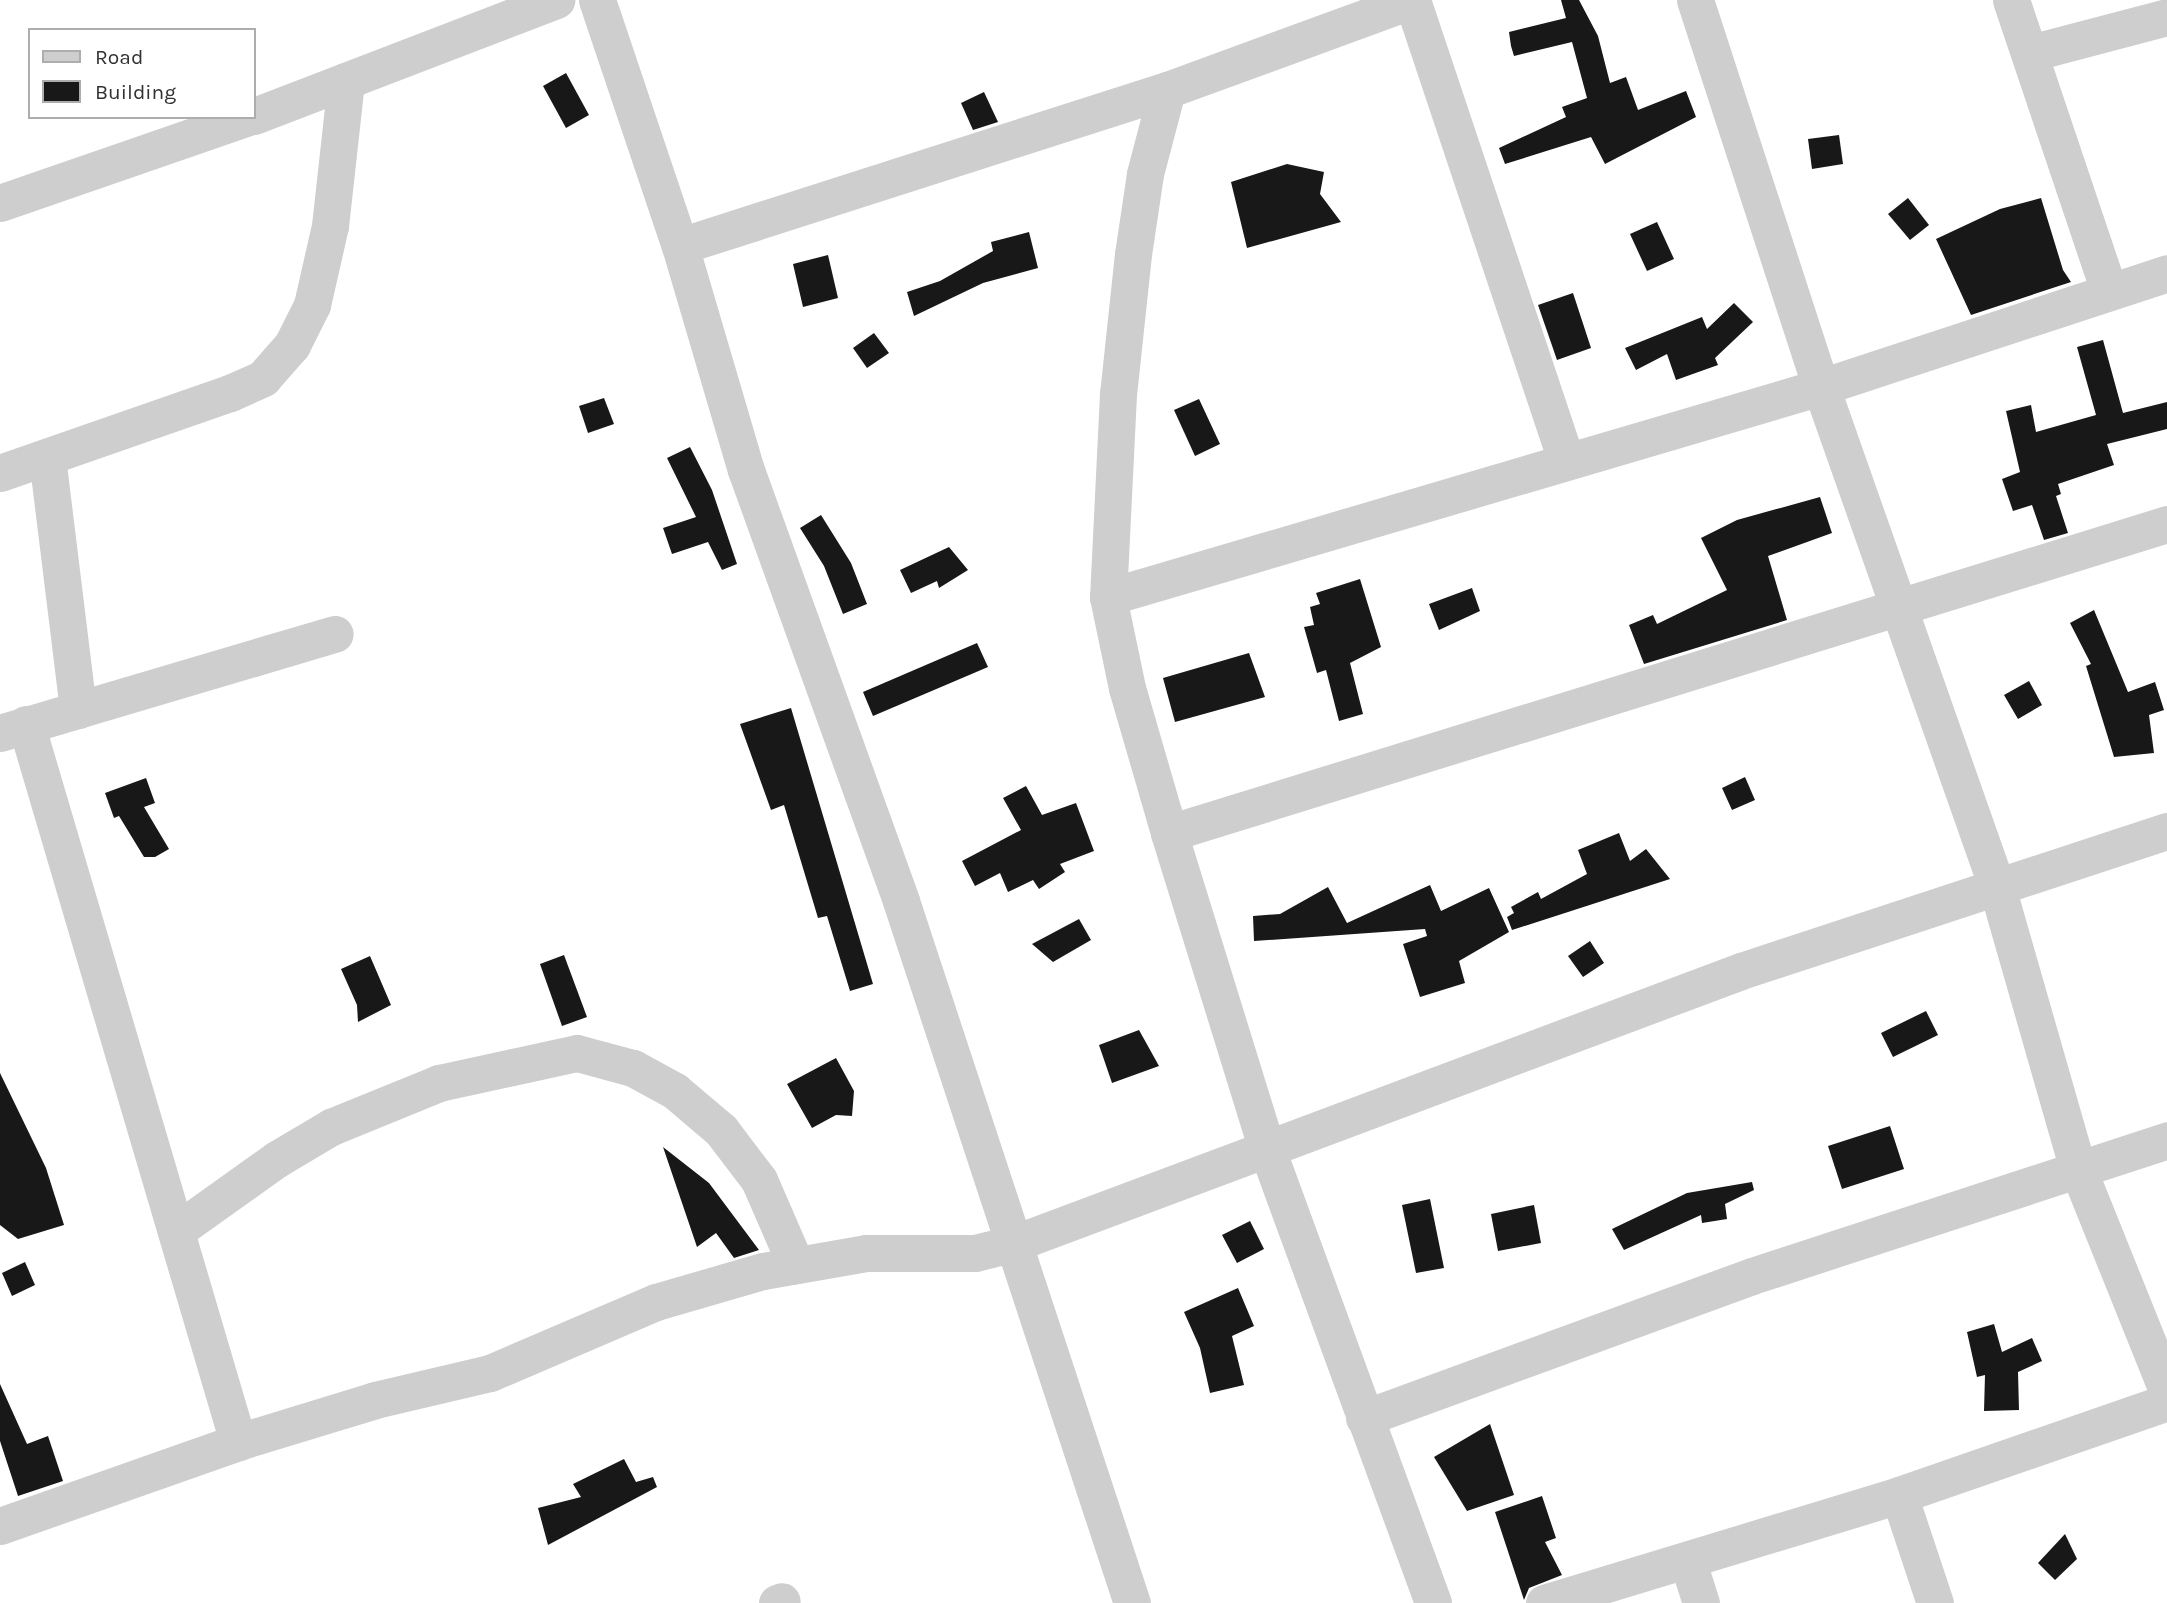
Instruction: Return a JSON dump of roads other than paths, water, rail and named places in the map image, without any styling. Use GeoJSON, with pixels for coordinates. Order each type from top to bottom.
{"type":"FeatureCollection","features":[{"type":"Feature","properties":{"kind":"street"},"geometry":{"type":"LineString","coordinates":[[256,114],[556,0]]}},
{"type":"Feature","properties":{"kind":"street"},"geometry":{"type":"LineString","coordinates":[[597,0],[680,246],[746,470],[901,901],[1132,1603]]}},
{"type":"Feature","properties":{"kind":"street"},"geometry":{"type":"LineString","coordinates":[[680,246],[1167,90],[1413,0],[1566,460]]}},
{"type":"Feature","properties":{"kind":"street"},"geometry":{"type":"LineString","coordinates":[[1695,0],[1821,387],[1997,887],[2078,1169],[2167,1390]]}},
{"type":"Feature","properties":{"kind":"street"},"geometry":{"type":"LineString","coordinates":[[2011,0],[2109,292]]}},
{"type":"Feature","properties":{"kind":"street"},"geometry":{"type":"LineString","coordinates":[[2030,53],[2167,17]]}},
{"type":"Feature","properties":{"kind":"street"},"geometry":{"type":"LineString","coordinates":[[0,473],[263,378],[292,345],[312,305],[330,226],[346,81]]}},
{"type":"Feature","properties":{"kind":"street"},"geometry":{"type":"LineString","coordinates":[[1167,90],[1145,173],[1133,254],[1118,394],[1108,597],[1127,688],[1267,1149],[1433,1603]]}},
{"type":"Feature","properties":{"kind":"street"},"geometry":{"type":"LineString","coordinates":[[0,203],[242,119]]}},
{"type":"Feature","properties":{"kind":"street"},"geometry":{"type":"LineString","coordinates":[[1108,597],[1821,387],[2167,273]]}},
{"type":"Feature","properties":{"kind":"street"},"geometry":{"type":"LineString","coordinates":[[47,457],[78,709]]}},
{"type":"Feature","properties":{"kind":"street"},"geometry":{"type":"LineString","coordinates":[[1169,833],[1900,610],[2167,524]]}},
{"type":"Feature","properties":{"kind":"street"},"geometry":{"type":"LineString","coordinates":[[238,1442],[176,1231],[13,729],[335,634]]}},
{"type":"Feature","properties":{"kind":"street"},"geometry":{"type":"LineString","coordinates":[[0,1526],[238,1442],[375,1400],[490,1374],[656,1302],[796,1265],[866,1253],[975,1253],[1015,1243],[1741,971],[2167,831]]}},
{"type":"Feature","properties":{"kind":"street"},"geometry":{"type":"LineString","coordinates":[[176,1231],[276,1159],[331,1127],[439,1083],[577,1053],[633,1068],[675,1091],[721,1130],[759,1180],[796,1265]]}},
{"type":"Feature","properties":{"kind":"street"},"geometry":{"type":"LineString","coordinates":[[1364,1418],[1752,1276],[2167,1140]]}},
{"type":"Feature","properties":{"kind":"street"},"geometry":{"type":"LineString","coordinates":[[1544,1603],[1688,1562],[1899,1495],[2167,1402]]}},
{"type":"Feature","properties":{"kind":"street"},"geometry":{"type":"LineString","coordinates":[[1899,1495],[1934,1603]]}},
{"type":"Feature","properties":{"kind":"street"},"geometry":{"type":"LineString","coordinates":[[1688,1562],[1701,1603]]}}]}
